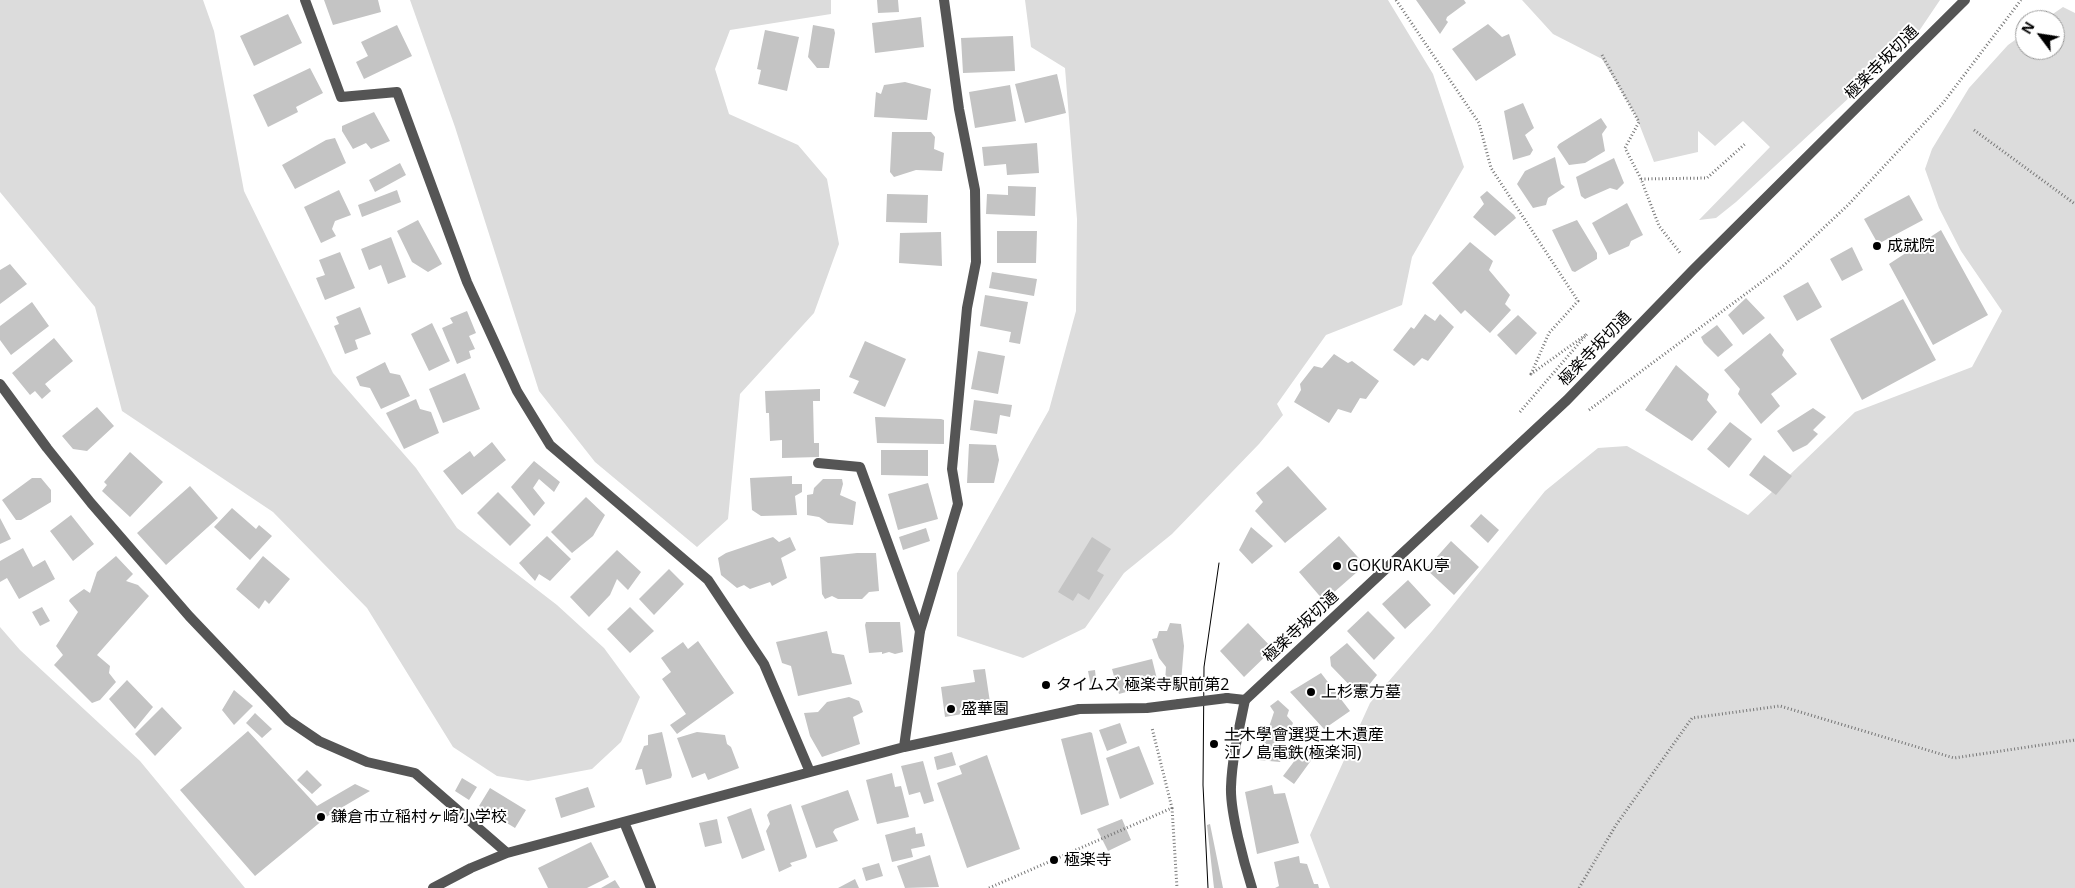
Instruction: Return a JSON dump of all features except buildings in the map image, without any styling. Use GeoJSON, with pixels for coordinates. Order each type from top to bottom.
{"type":"FeatureCollection","features":[{"type":"Feature","properties":{"kind":"street"},"geometry":{"type":"LineString","coordinates":[[305,0],[341,97],[396,92],[467,282],[517,391],[550,446],[708,580],[764,664],[810,772]]}},
{"type":"Feature","properties":{"kind":"street"},"geometry":{"type":"LineString","coordinates":[[904,747],[920,631],[958,504],[952,469],[967,308],[976,262],[975,190],[959,109],[944,0]]}},
{"type":"Feature","properties":{"kind":"street","name":"極楽寺坂切通"},"geometry":{"type":"LineString","coordinates":[[1245,700],[1566,400],[1693,270],[1965,0]]}},
{"type":"Feature","properties":{"kind":"street"},"geometry":{"type":"LineString","coordinates":[[0,384],[47,448],[92,503],[189,616],[288,720],[319,741],[367,762],[415,773],[506,853]]}},
{"type":"Feature","properties":{"kind":"street"},"geometry":{"type":"LineString","coordinates":[[818,463],[860,467],[920,631]]}},
{"type":"Feature","properties":{"kind":"street"},"geometry":{"type":"LineString","coordinates":[[433,888],[471,868],[506,853],[904,747],[1079,709],[1147,708],[1227,698],[1245,700],[1234,757],[1231,789],[1237,829],[1252,888]]}},
{"type":"Feature","properties":{"kind":"street"},"geometry":{"type":"LineString","coordinates":[[624,822],[651,888]]}},
{"type":"Feature","properties":{"kind":"path"},"geometry":{"type":"LineString","coordinates":[[1396,0],[1479,123],[1491,168],[1578,301],[1549,333],[1531,374],[1587,334],[1519,413],[1539,425]]}},
{"type":"Feature","properties":{"kind":"path"},"geometry":{"type":"LineString","coordinates":[[1566,400],[1588,411],[1782,267],[1848,205],[1943,103],[2021,0]]}},
{"type":"Feature","properties":{"kind":"path"},"geometry":{"type":"LineString","coordinates":[[1602,54],[1639,122],[1625,148],[1641,179],[1658,226],[1693,270]]}},
{"type":"Feature","properties":{"kind":"path"},"geometry":{"type":"LineString","coordinates":[[1974,130],[2075,204]]}},
{"type":"Feature","properties":{"kind":"path"},"geometry":{"type":"LineString","coordinates":[[1641,179],[1707,178],[1746,143]]}},
{"type":"Feature","properties":{"kind":"path"},"geometry":{"type":"LineString","coordinates":[[1579,888],[1616,825],[1692,718],[1780,706],[1954,758],[2075,740]]}},
{"type":"Feature","properties":{"kind":"path"},"geometry":{"type":"LineString","coordinates":[[1147,708],[1172,808],[1177,888]]}},
{"type":"Feature","properties":{"kind":"path"},"geometry":{"type":"LineString","coordinates":[[989,888],[1172,808]]}},
{"type":"Feature","properties":{"kind":"shaded area"},"geometry":{"type":"Polygon","coordinates":[[[0,0],[203,0],[214,31],[244,191],[333,373],[416,468],[457,528],[557,605],[604,648],[640,697],[621,742],[592,769],[528,781],[497,776],[453,747],[367,608],[273,512],[122,411],[95,307],[0,192],[0,0]]]}},
{"type":"Feature","properties":{"kind":"shaded area"},"geometry":{"type":"Polygon","coordinates":[[[410,0],[831,0],[831,14],[730,30],[715,69],[729,114],[798,145],[827,179],[839,244],[814,313],[740,394],[728,519],[697,547],[595,462],[539,391],[455,127],[410,0]]]}},
{"type":"Feature","properties":{"kind":"shaded area"},"geometry":{"type":"Polygon","coordinates":[[[1025,0],[1388,0],[1433,74],[1464,167],[1412,257],[1402,305],[1326,335],[1277,404],[1283,415],[1259,444],[1172,534],[1124,573],[1085,628],[1023,658],[957,636],[957,573],[1049,410],[1076,311],[1077,219],[1065,68],[1031,47],[1025,0]]]}},
{"type":"Feature","properties":{"kind":"shaded area"},"geometry":{"type":"Polygon","coordinates":[[[1522,0],[1940,0],[1915,37],[1736,202],[1716,218],[1699,220],[1770,147],[1743,121],[1715,146],[1698,131],[1698,152],[1654,162],[1636,116],[1602,59],[1553,34],[1522,0]]]}},
{"type":"Feature","properties":{"kind":"shaded area"},"geometry":{"type":"Polygon","coordinates":[[[2063,7],[2075,13],[2075,888],[1330,888],[1310,835],[1370,703],[1432,631],[1545,491],[1598,448],[1627,446],[1748,515],[1855,412],[1972,367],[2002,311],[1961,251],[1939,208],[1925,169],[1932,149],[1969,88],[2008,45],[2015,40],[2015,60],[2065,60],[2065,10],[2059,10],[2063,7]]]}},
{"type":"Feature","properties":{"kind":"shaded area"},"geometry":{"type":"Polygon","coordinates":[[[0,627],[20,650],[140,761],[245,888],[0,888],[0,627]]]}},
{"type":"Feature","properties":{"kind":"tram line"},"geometry":{"type":"LineString","coordinates":[[1208,888],[1203,785],[1204,667],[1219,563]]}},
{"type":"Feature","properties":{"kind":"place","name":"成就院"},"geometry":{"type":"Point","coordinates":[1877,246]}},
{"type":"Feature","properties":{"kind":"place","name":"GOKURAKU亭"},"geometry":{"type":"Point","coordinates":[1337,566]}},
{"type":"Feature","properties":{"kind":"place","name":"タイムズ 極楽寺駅前第2"},"geometry":{"type":"Point","coordinates":[1046,685]}},
{"type":"Feature","properties":{"kind":"place","name":"上杉憲方墓"},"geometry":{"type":"Point","coordinates":[1311,692]}},
{"type":"Feature","properties":{"kind":"place","name":"盛華園"},"geometry":{"type":"Point","coordinates":[951,709]}},
{"type":"Feature","properties":{"kind":"place","name":"土木學會選奨土木遺産 江ノ島電鉄(極楽洞)"},"geometry":{"type":"Point","coordinates":[1214,744]}},
{"type":"Feature","properties":{"kind":"place","name":"鎌倉市立稲村ヶ崎小学校"},"geometry":{"type":"Point","coordinates":[321,817]}},
{"type":"Feature","properties":{"kind":"place","name":"極楽寺"},"geometry":{"type":"Point","coordinates":[1054,860]}}]}
